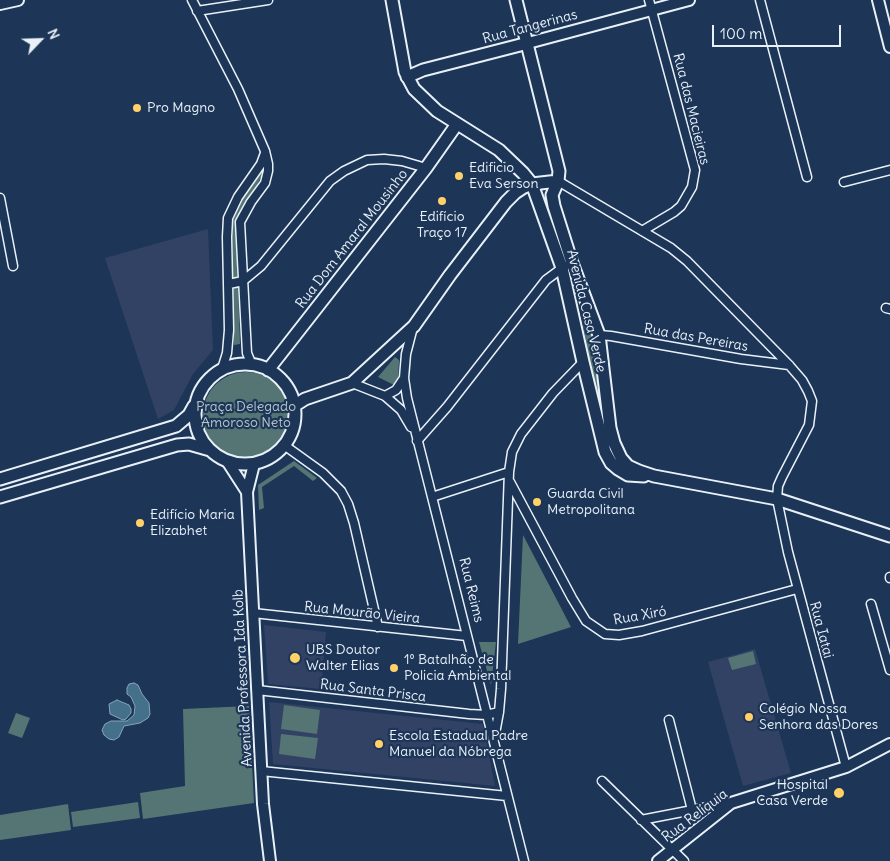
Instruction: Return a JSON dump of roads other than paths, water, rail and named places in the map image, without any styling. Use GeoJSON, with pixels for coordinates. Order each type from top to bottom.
{"type":"FeatureCollection","features":[{"type":"Feature","properties":{"kind":"main road","name":"Avenida Casa Verde"},"geometry":{"type":"LineString","coordinates":[[392,0],[399,46],[407,77],[414,89],[437,111],[499,150],[532,184],[599,335],[610,428],[621,458],[628,466],[639,472],[654,476],[777,499],[890,536]]}},
{"type":"Feature","properties":{"kind":"main road","name":"Avenida Casa Verde"},"geometry":{"type":"LineString","coordinates":[[516,0],[559,171],[558,181],[552,195],[567,265],[582,362],[602,442],[611,463],[628,475],[634,477],[654,476]]}},
{"type":"Feature","properties":{"kind":"main road","name":"Rua Tangerinas"},"geometry":{"type":"LineString","coordinates":[[407,77],[423,70],[528,43]]}},
{"type":"Feature","properties":{"kind":"main road","name":"Rua Dom Amaral Mousinho"},"geometry":{"type":"LineString","coordinates":[[268,370],[426,168],[458,124]]}},
{"type":"Feature","properties":{"kind":"main road","name":"Rua Reims"},"geometry":{"type":"LineString","coordinates":[[352,383],[414,326],[506,202],[524,187],[532,184],[558,181]]}},
{"type":"Feature","properties":{"kind":"main road"},"geometry":{"type":"LineString","coordinates":[[0,479],[176,426],[189,415],[205,383],[222,369],[231,366],[252,364],[276,375],[288,389],[294,406],[294,420],[291,433],[284,445],[270,457],[254,464],[227,461],[210,450],[189,444],[178,445],[0,496]]}},
{"type":"Feature","properties":{"kind":"main road"},"geometry":{"type":"LineString","coordinates":[[294,406],[305,400],[352,383]]}},
{"type":"Feature","properties":{"kind":"main road"},"geometry":{"type":"LineString","coordinates":[[196,402],[194,415],[196,428],[210,450]]}},
{"type":"Feature","properties":{"kind":"street"},"geometry":{"type":"LineString","coordinates":[[0,4],[18,0]]}},
{"type":"Feature","properties":{"kind":"street"},"geometry":{"type":"LineString","coordinates":[[192,0],[238,89],[265,151],[268,178],[243,214],[240,222],[247,353],[252,364]]}},
{"type":"Feature","properties":{"kind":"street"},"geometry":{"type":"LineString","coordinates":[[197,11],[268,0]]}},
{"type":"Feature","properties":{"kind":"street","name":"Rua Tangerinas"},"geometry":{"type":"LineString","coordinates":[[528,43],[651,5],[689,0]]}},
{"type":"Feature","properties":{"kind":"street"},"geometry":{"type":"LineString","coordinates":[[760,0],[807,177]]}},
{"type":"Feature","properties":{"kind":"street"},"geometry":{"type":"LineString","coordinates":[[878,0],[890,46]]}},
{"type":"Feature","properties":{"kind":"street","name":"Rua das Macieiras"},"geometry":{"type":"LineString","coordinates":[[642,231],[661,221],[682,206],[692,188],[695,170],[651,5]]}},
{"type":"Feature","properties":{"kind":"street"},"geometry":{"type":"LineString","coordinates":[[222,369],[227,353],[229,330],[228,218],[238,197],[261,164],[265,151]]}},
{"type":"Feature","properties":{"kind":"street"},"geometry":{"type":"LineString","coordinates":[[229,284],[243,281],[261,266],[330,181],[344,171],[367,160],[384,159],[402,161],[426,168]]}},
{"type":"Feature","properties":{"kind":"street"},"geometry":{"type":"LineString","coordinates":[[844,182],[890,170]]}},
{"type":"Feature","properties":{"kind":"street"},"geometry":{"type":"LineString","coordinates":[[558,181],[671,248],[687,260],[802,380],[812,402],[812,414],[802,442],[778,486],[777,499]]}},
{"type":"Feature","properties":{"kind":"street"},"geometry":{"type":"LineString","coordinates":[[0,198],[13,266]]}},
{"type":"Feature","properties":{"kind":"street"},"geometry":{"type":"LineString","coordinates":[[352,383],[385,396],[400,410],[416,439],[447,407],[546,280],[567,265]]}},
{"type":"Feature","properties":{"kind":"street","name":"Rua Reims"},"geometry":{"type":"LineString","coordinates":[[414,326],[406,354],[404,378],[416,439],[524,861]]}},
{"type":"Feature","properties":{"kind":"street","name":"Rua das Pereiras"},"geometry":{"type":"LineString","coordinates":[[599,335],[741,359],[789,365]]}},
{"type":"Feature","properties":{"kind":"street"},"geometry":{"type":"LineString","coordinates":[[494,739],[499,712],[504,638],[509,476],[512,452],[521,434],[553,393],[582,362]]}},
{"type":"Feature","properties":{"kind":"street"},"geometry":{"type":"LineString","coordinates":[[385,396],[396,390],[404,378]]}},
{"type":"Feature","properties":{"kind":"street"},"geometry":{"type":"LineString","coordinates":[[284,445],[323,473],[341,491],[348,504],[378,628]]}},
{"type":"Feature","properties":{"kind":"street","name":"Avenida Professora Ida Kolb"},"geometry":{"type":"LineString","coordinates":[[227,461],[247,492]]}},
{"type":"Feature","properties":{"kind":"street","name":"Avenida Professora Ida Kolb"},"geometry":{"type":"LineString","coordinates":[[254,464],[247,492],[261,771],[270,861]]}},
{"type":"Feature","properties":{"kind":"street"},"geometry":{"type":"LineString","coordinates":[[432,497],[509,476]]}},
{"type":"Feature","properties":{"kind":"street","name":"Rua Xiró"},"geometry":{"type":"LineString","coordinates":[[509,476],[582,613],[591,625],[605,634],[620,635],[642,632],[797,589]]}},
{"type":"Feature","properties":{"kind":"street","name":"Rua Iatai"},"geometry":{"type":"LineString","coordinates":[[777,499],[797,589],[846,767]]}},
{"type":"Feature","properties":{"kind":"street"},"geometry":{"type":"LineString","coordinates":[[871,604],[890,670]]}},
{"type":"Feature","properties":{"kind":"street","name":"Rua Mourão Vieira"},"geometry":{"type":"LineString","coordinates":[[253,613],[378,628],[467,636]]}},
{"type":"Feature","properties":{"kind":"street","name":"Rua Santa Prisca"},"geometry":{"type":"LineString","coordinates":[[257,690],[486,715],[499,712]]}},
{"type":"Feature","properties":{"kind":"street"},"geometry":{"type":"LineString","coordinates":[[669,720],[692,810]]}},
{"type":"Feature","properties":{"kind":"street","name":"Rua Relíquia"},"geometry":{"type":"LineString","coordinates":[[658,861],[731,803],[846,767],[890,744]]}},
{"type":"Feature","properties":{"kind":"street"},"geometry":{"type":"LineString","coordinates":[[261,771],[508,796]]}},
{"type":"Feature","properties":{"kind":"street"},"geometry":{"type":"LineString","coordinates":[[602,781],[684,861]]}},
{"type":"Feature","properties":{"kind":"street"},"geometry":{"type":"LineString","coordinates":[[641,820],[731,803]]}},
{"type":"Feature","properties":{"kind":"place","name":"Pro Magno"},"geometry":{"type":"Point","coordinates":[137,108]}},
{"type":"Feature","properties":{"kind":"place","name":"Edificio Eva Serson"},"geometry":{"type":"Point","coordinates":[459,176]}},
{"type":"Feature","properties":{"kind":"place","name":"Edifício Traço 17"},"geometry":{"type":"Point","coordinates":[442,201]}},
{"type":"Feature","properties":{"kind":"place","name":"Guarda Civil Metropolitana"},"geometry":{"type":"Point","coordinates":[537,502]}},
{"type":"Feature","properties":{"kind":"place","name":"Edifício Maria Elizabhet"},"geometry":{"type":"Point","coordinates":[140,523]}},
{"type":"Feature","properties":{"kind":"place","name":"UBS Doutor Walter Elias"},"geometry":{"type":"Point","coordinates":[295,658]}},
{"type":"Feature","properties":{"kind":"place","name":"1º Batalhão de Policia Ambiental"},"geometry":{"type":"Point","coordinates":[394,668]}},
{"type":"Feature","properties":{"kind":"place","name":"Colégio Nossa Senhora das Dores"},"geometry":{"type":"Point","coordinates":[749,717]}},
{"type":"Feature","properties":{"kind":"place","name":"Escola Estadual Padre Manuel da Nóbrega"},"geometry":{"type":"Point","coordinates":[379,744]}},
{"type":"Feature","properties":{"kind":"place","name":"Hospital Casa Verde"},"geometry":{"type":"Point","coordinates":[839,793]}},
{"type":"Feature","properties":{"kind":"park label","name":"Praça Delegado Amoroso Neto"},"geometry":{"type":"Point","coordinates":[246,416]}}]}
